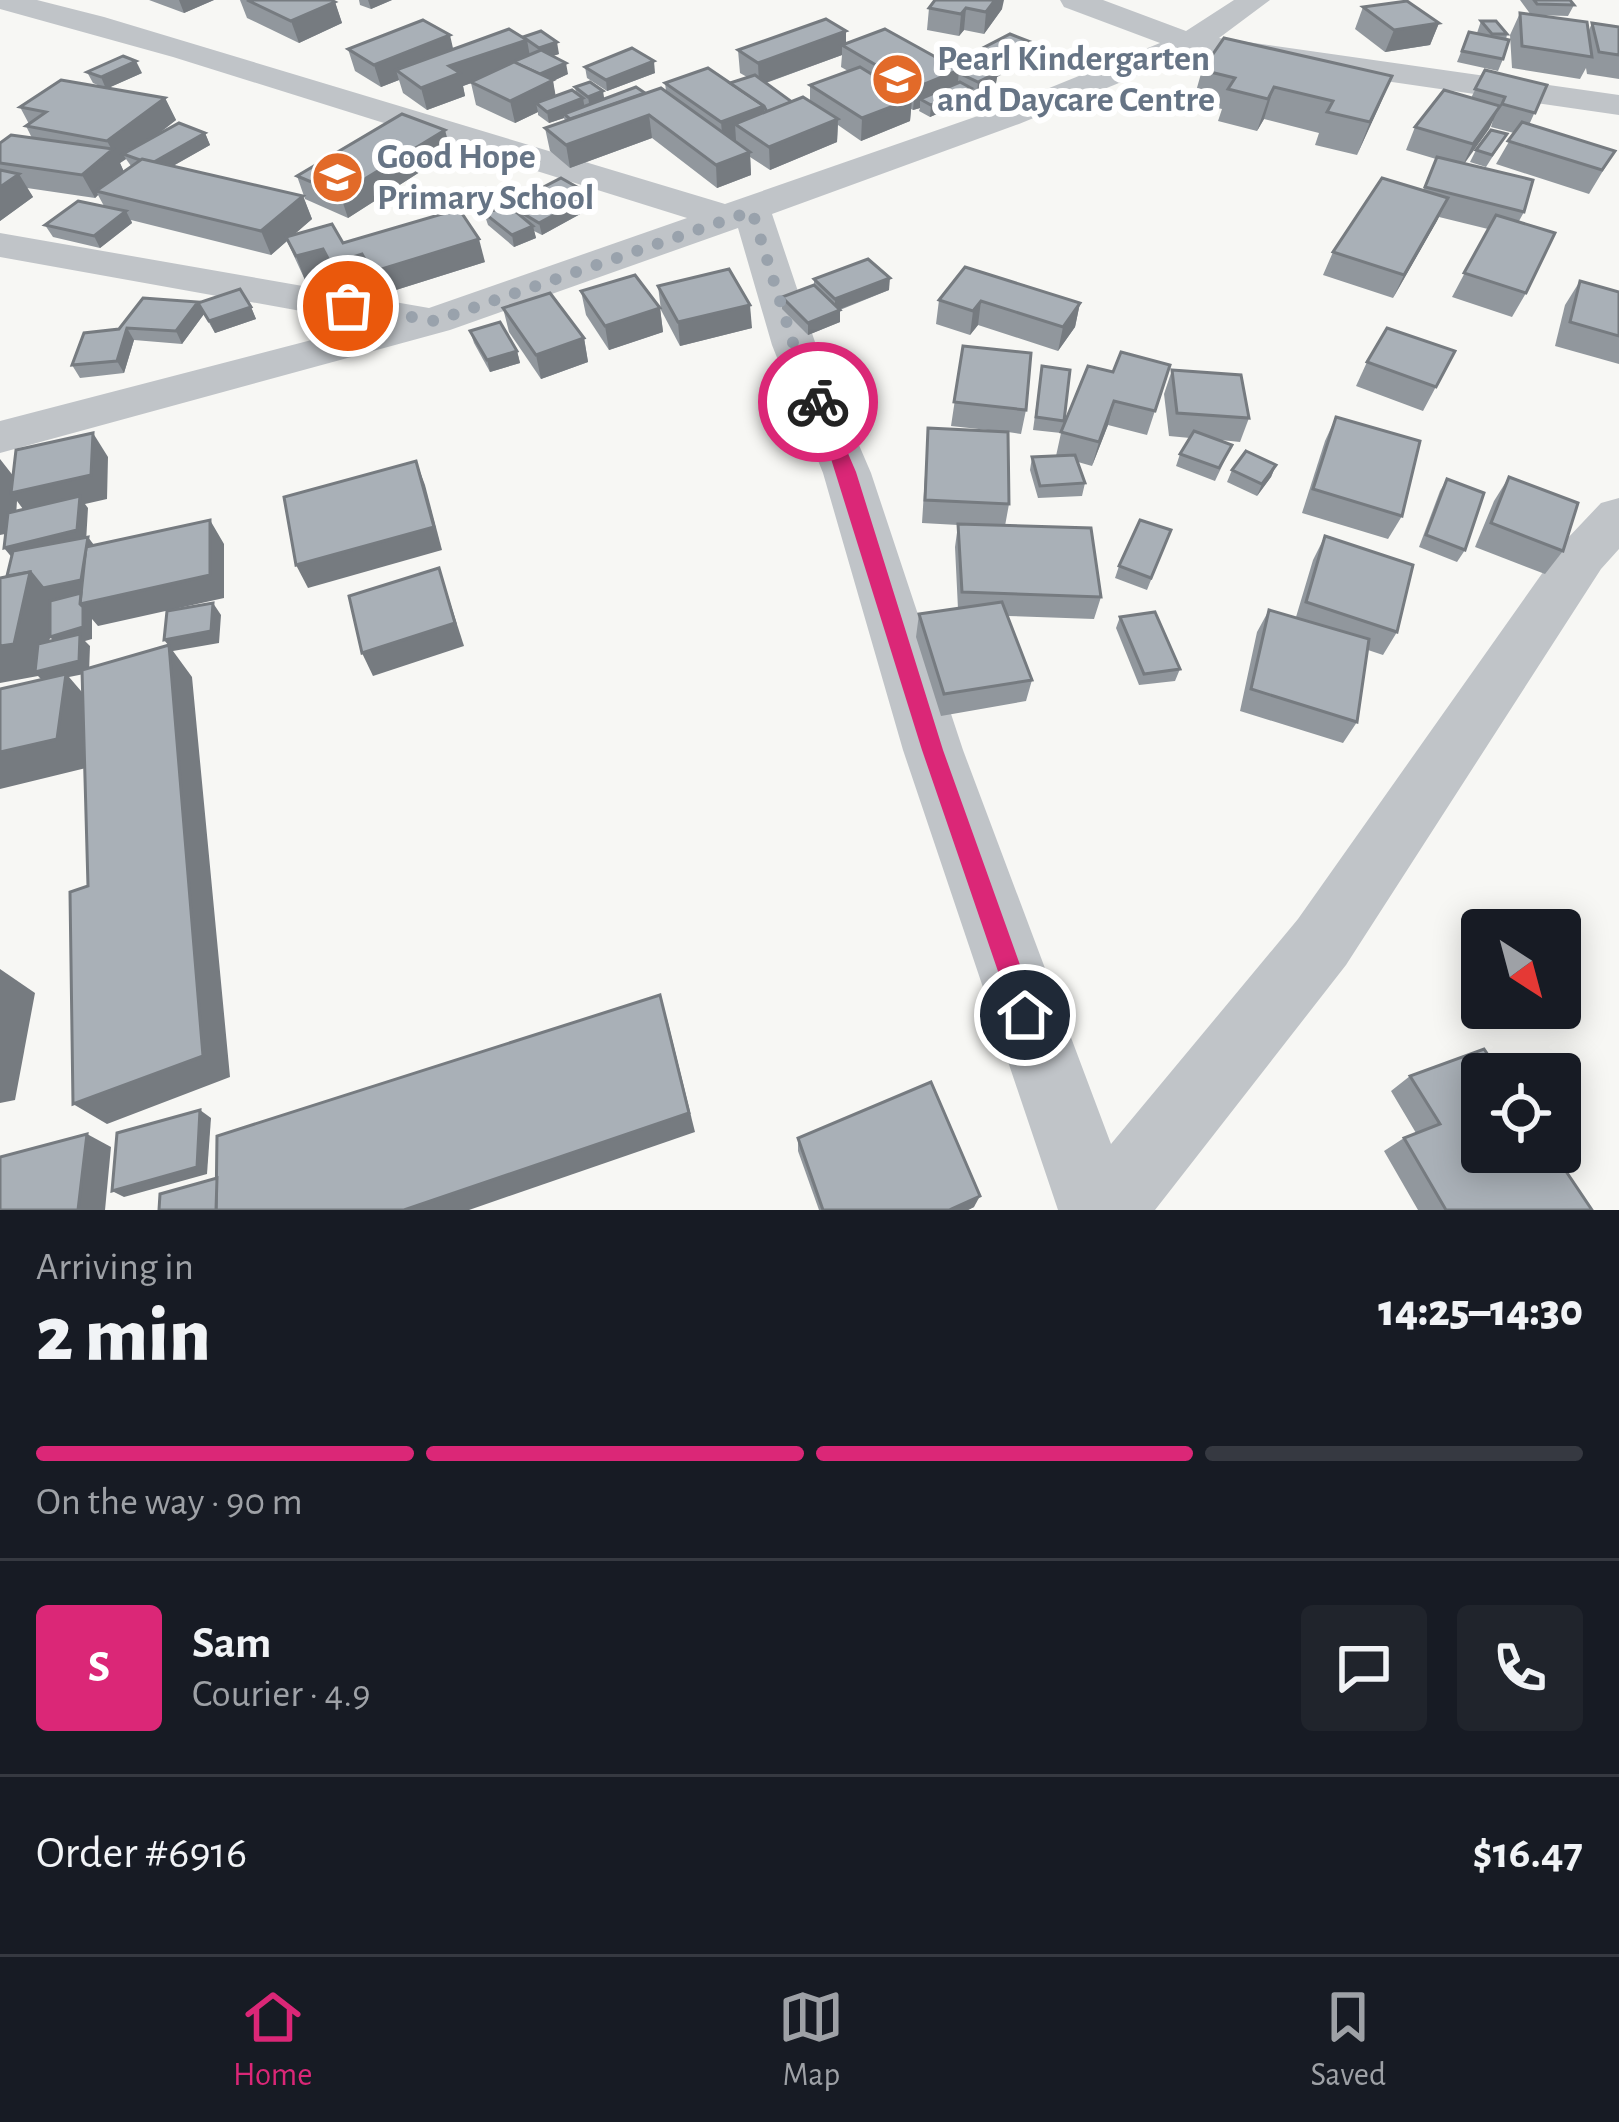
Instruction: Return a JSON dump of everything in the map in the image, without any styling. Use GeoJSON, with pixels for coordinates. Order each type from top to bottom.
{"type":"FeatureCollection","features":[{"type":"Feature","properties":{"kind":"street"},"geometry":{"type":"LineString","coordinates":[[1,0],[151,37],[601,183],[741,214]]}},
{"type":"Feature","properties":{"kind":"street"},"geometry":{"type":"LineString","coordinates":[[1075,0],[1189,43],[1619,105]]}},
{"type":"Feature","properties":{"kind":"street"},"geometry":{"type":"LineString","coordinates":[[0,437],[435,321],[1007,117],[1189,43],[1255,0]]}},
{"type":"Feature","properties":{"kind":"street"},"geometry":{"type":"LineString","coordinates":[[741,214],[848,472],[933,750],[1097,1210]]}},
{"type":"Feature","properties":{"kind":"street"},"geometry":{"type":"LineString","coordinates":[[0,245],[435,321]]}},
{"type":"Feature","properties":{"kind":"street"},"geometry":{"type":"LineString","coordinates":[[1106,1210],[1322,942],[1583,555],[1619,516]]}},
{"type":"Feature","properties":{"kind":"building"},"geometry":{"type":"Polygon","coordinates":[[[247,0],[331,0],[335,2],[291,21],[247,0]]]}},
{"type":"Feature","properties":{"kind":"building"},"geometry":{"type":"Polygon","coordinates":[[[935,0],[995,0],[986,12],[966,8],[961,14],[929,8],[935,0]]]}},
{"type":"Feature","properties":{"kind":"building"},"geometry":{"type":"Polygon","coordinates":[[[1534,0],[1570,0],[1574,5],[1537,4],[1534,0]]]}},
{"type":"Feature","properties":{"kind":"building"},"geometry":{"type":"Polygon","coordinates":[[[1407,1],[1439,23],[1394,30],[1363,7],[1407,1]]]}},
{"type":"Feature","properties":{"kind":"building"},"geometry":{"type":"Polygon","coordinates":[[[1520,13],[1587,22],[1592,57],[1522,46],[1520,13]]]}},
{"type":"Feature","properties":{"kind":"building"},"geometry":{"type":"Polygon","coordinates":[[[826,19],[846,31],[758,63],[738,50],[826,19]]]}},
{"type":"Feature","properties":{"kind":"building"},"geometry":{"type":"Polygon","coordinates":[[[423,20],[450,35],[374,65],[348,49],[423,20]]]}},
{"type":"Feature","properties":{"kind":"building"},"geometry":{"type":"Polygon","coordinates":[[[1481,21],[1496,21],[1507,34],[1492,34],[1481,21]]]}},
{"type":"Feature","properties":{"kind":"building"},"geometry":{"type":"Polygon","coordinates":[[[1592,23],[1619,27],[1619,55],[1599,52],[1592,23]]]}},
{"type":"Feature","properties":{"kind":"building"},"geometry":{"type":"Polygon","coordinates":[[[509,29],[527,40],[449,66],[460,73],[421,88],[396,70],[509,29]]]}},
{"type":"Feature","properties":{"kind":"building"},"geometry":{"type":"Polygon","coordinates":[[[885,29],[959,70],[915,88],[842,45],[885,29]]]}},
{"type":"Feature","properties":{"kind":"building"},"geometry":{"type":"Polygon","coordinates":[[[541,31],[557,42],[539,48],[523,37],[541,31]]]}},
{"type":"Feature","properties":{"kind":"building"},"geometry":{"type":"Polygon","coordinates":[[[1469,32],[1509,40],[1503,59],[1462,51],[1469,32]]]}},
{"type":"Feature","properties":{"kind":"building"},"geometry":{"type":"Polygon","coordinates":[[[1010,34],[1036,44],[995,68],[984,63],[998,72],[978,82],[950,65],[1010,34]]]}},
{"type":"Feature","properties":{"kind":"building"},"geometry":{"type":"Polygon","coordinates":[[[1224,38],[1392,76],[1370,122],[1327,112],[1333,101],[1274,87],[1268,99],[1228,89],[1235,78],[1202,70],[1224,38]]]}},
{"type":"Feature","properties":{"kind":"building"},"geometry":{"type":"Polygon","coordinates":[[[632,48],[654,61],[606,80],[585,67],[632,48]]]}},
{"type":"Feature","properties":{"kind":"building"},"geometry":{"type":"Polygon","coordinates":[[[541,50],[566,63],[540,74],[510,63],[541,50]]]}},
{"type":"Feature","properties":{"kind":"building"},"geometry":{"type":"Polygon","coordinates":[[[123,56],[136,61],[101,77],[87,72],[123,56]]]}},
{"type":"Feature","properties":{"kind":"building"},"geometry":{"type":"Polygon","coordinates":[[[514,62],[553,80],[510,101],[471,82],[514,62]]]}},
{"type":"Feature","properties":{"kind":"building"},"geometry":{"type":"Polygon","coordinates":[[[860,67],[912,99],[862,118],[810,85],[860,67]]]}},
{"type":"Feature","properties":{"kind":"building"},"geometry":{"type":"Polygon","coordinates":[[[708,68],[764,106],[721,122],[665,83],[708,68]]]}},
{"type":"Feature","properties":{"kind":"building"},"geometry":{"type":"Polygon","coordinates":[[[1485,70],[1547,85],[1535,113],[1502,104],[1505,97],[1475,89],[1485,70]]]}},
{"type":"Feature","properties":{"kind":"building"},"geometry":{"type":"Polygon","coordinates":[[[755,75],[792,102],[767,112],[730,83],[755,75]]]}},
{"type":"Feature","properties":{"kind":"building"},"geometry":{"type":"Polygon","coordinates":[[[61,80],[165,98],[107,141],[26,126],[46,112],[20,107],[61,80]]]}},
{"type":"Feature","properties":{"kind":"building"},"geometry":{"type":"Polygon","coordinates":[[[590,82],[603,91],[588,97],[575,87],[590,82]]]}},
{"type":"Feature","properties":{"kind":"building"},"geometry":{"type":"Polygon","coordinates":[[[960,82],[971,88],[931,105],[920,99],[960,82]]]}},
{"type":"Feature","properties":{"kind":"building"},"geometry":{"type":"Polygon","coordinates":[[[636,87],[645,93],[570,119],[564,114],[636,87]]]}},
{"type":"Feature","properties":{"kind":"building"},"geometry":{"type":"Polygon","coordinates":[[[661,88],[750,152],[716,165],[649,115],[566,145],[545,128],[661,88]]]}},
{"type":"Feature","properties":{"kind":"building"},"geometry":{"type":"Polygon","coordinates":[[[572,90],[583,98],[547,112],[536,103],[572,90]]]}},
{"type":"Feature","properties":{"kind":"building"},"geometry":{"type":"Polygon","coordinates":[[[1444,90],[1500,106],[1473,144],[1415,127],[1444,90]]]}},
{"type":"Feature","properties":{"kind":"building"},"geometry":{"type":"Polygon","coordinates":[[[803,97],[838,119],[769,147],[735,124],[803,97]]]}},
{"type":"Feature","properties":{"kind":"building"},"geometry":{"type":"Polygon","coordinates":[[[402,114],[445,130],[340,194],[297,176],[402,114]]]}},
{"type":"Feature","properties":{"kind":"building"},"geometry":{"type":"Polygon","coordinates":[[[1522,122],[1615,151],[1602,170],[1508,141],[1522,122]]]}},
{"type":"Feature","properties":{"kind":"building"},"geometry":{"type":"Polygon","coordinates":[[[179,123],[205,133],[154,162],[123,154],[179,123]]]}},
{"type":"Feature","properties":{"kind":"building"},"geometry":{"type":"Polygon","coordinates":[[[1491,130],[1507,134],[1492,155],[1476,150],[1491,130]]]}},
{"type":"Feature","properties":{"kind":"building"},"geometry":{"type":"Polygon","coordinates":[[[11,135],[113,149],[82,175],[0,163],[0,143],[11,135]]]}},
{"type":"Feature","properties":{"kind":"building"},"geometry":{"type":"Polygon","coordinates":[[[1437,157],[1533,180],[1524,212],[1425,187],[1437,157]]]}},
{"type":"Feature","properties":{"kind":"building"},"geometry":{"type":"Polygon","coordinates":[[[142,159],[303,196],[261,231],[96,191],[142,159]]]}},
{"type":"Feature","properties":{"kind":"building"},"geometry":{"type":"Polygon","coordinates":[[[0,170],[19,174],[0,187],[0,170]]]}},
{"type":"Feature","properties":{"kind":"building"},"geometry":{"type":"Polygon","coordinates":[[[561,178],[591,195],[539,223],[509,205],[561,178]]]}},
{"type":"Feature","properties":{"kind":"building"},"geometry":{"type":"Polygon","coordinates":[[[1382,178],[1448,198],[1404,275],[1333,252],[1382,178]]]}},
{"type":"Feature","properties":{"kind":"building"},"geometry":{"type":"Polygon","coordinates":[[[78,201],[126,211],[94,236],[45,225],[78,201]]]}},
{"type":"Feature","properties":{"kind":"building"},"geometry":{"type":"Polygon","coordinates":[[[509,206],[533,226],[512,235],[484,213],[509,206]]]}},
{"type":"Feature","properties":{"kind":"building"},"geometry":{"type":"Polygon","coordinates":[[[459,209],[479,239],[372,272],[362,254],[331,264],[323,249],[296,256],[286,237],[332,224],[343,243],[459,209]]]}},
{"type":"Feature","properties":{"kind":"building"},"geometry":{"type":"Polygon","coordinates":[[[1496,215],[1555,233],[1526,293],[1464,273],[1496,215]]]}},
{"type":"Feature","properties":{"kind":"building"},"geometry":{"type":"Polygon","coordinates":[[[868,259],[890,278],[835,299],[814,279],[868,259]]]}},
{"type":"Feature","properties":{"kind":"building"},"geometry":{"type":"Polygon","coordinates":[[[965,267],[1080,303],[1063,327],[981,301],[973,311],[939,300],[965,267]]]}},
{"type":"Feature","properties":{"kind":"building"},"geometry":{"type":"Polygon","coordinates":[[[729,269],[750,305],[678,322],[658,286],[729,269]]]}},
{"type":"Feature","properties":{"kind":"building"},"geometry":{"type":"Polygon","coordinates":[[[635,275],[660,308],[605,326],[581,291],[635,275]]]}},
{"type":"Feature","properties":{"kind":"building"},"geometry":{"type":"Polygon","coordinates":[[[1580,281],[1619,292],[1619,336],[1570,322],[1580,281]]]}},
{"type":"Feature","properties":{"kind":"building"},"geometry":{"type":"Polygon","coordinates":[[[814,285],[840,310],[808,323],[782,297],[814,285]]]}},
{"type":"Feature","properties":{"kind":"building"},"geometry":{"type":"Polygon","coordinates":[[[240,289],[251,307],[209,321],[198,303],[240,289]]]}},
{"type":"Feature","properties":{"kind":"building"},"geometry":{"type":"Polygon","coordinates":[[[550,293],[584,338],[536,355],[503,308],[550,293]]]}},
{"type":"Feature","properties":{"kind":"building"},"geometry":{"type":"Polygon","coordinates":[[[143,298],[198,302],[176,331],[127,328],[117,361],[72,365],[84,333],[119,329],[143,298]]]}},
{"type":"Feature","properties":{"kind":"building"},"geometry":{"type":"Polygon","coordinates":[[[500,322],[517,351],[487,360],[470,331],[500,322]]]}},
{"type":"Feature","properties":{"kind":"building"},"geometry":{"type":"Polygon","coordinates":[[[1387,328],[1455,351],[1436,387],[1367,362],[1387,328]]]}},
{"type":"Feature","properties":{"kind":"building"},"geometry":{"type":"Polygon","coordinates":[[[963,346],[1031,353],[1026,410],[954,402],[963,346]]]}},
{"type":"Feature","properties":{"kind":"building"},"geometry":{"type":"Polygon","coordinates":[[[1121,352],[1170,365],[1155,411],[1114,401],[1099,442],[1061,432],[1088,366],[1113,372],[1121,352]]]}},
{"type":"Feature","properties":{"kind":"building"},"geometry":{"type":"Polygon","coordinates":[[[1042,366],[1070,370],[1064,421],[1036,417],[1042,366]]]}},
{"type":"Feature","properties":{"kind":"building"},"geometry":{"type":"Polygon","coordinates":[[[1172,370],[1241,375],[1249,418],[1177,413],[1172,370]]]}},
{"type":"Feature","properties":{"kind":"building"},"geometry":{"type":"Polygon","coordinates":[[[1336,417],[1420,441],[1402,516],[1313,489],[1336,417]]]}},
{"type":"Feature","properties":{"kind":"building"},"geometry":{"type":"Polygon","coordinates":[[[928,428],[1008,432],[1009,504],[925,500],[928,428]]]}},
{"type":"Feature","properties":{"kind":"building"},"geometry":{"type":"Polygon","coordinates":[[[1194,431],[1232,445],[1219,468],[1180,454],[1194,431]]]}},
{"type":"Feature","properties":{"kind":"building"},"geometry":{"type":"Polygon","coordinates":[[[93,433],[91,475],[11,493],[16,450],[93,433]]]}},
{"type":"Feature","properties":{"kind":"building"},"geometry":{"type":"Polygon","coordinates":[[[1246,451],[1276,465],[1262,484],[1232,470],[1246,451]]]}},
{"type":"Feature","properties":{"kind":"building"},"geometry":{"type":"Polygon","coordinates":[[[1075,455],[1085,483],[1040,486],[1032,457],[1075,455]]]}},
{"type":"Feature","properties":{"kind":"building"},"geometry":{"type":"Polygon","coordinates":[[[416,461],[434,527],[296,565],[284,497],[416,461]]]}},
{"type":"Feature","properties":{"kind":"building"},"geometry":{"type":"Polygon","coordinates":[[[1509,477],[1578,503],[1563,551],[1491,523],[1509,477]]]}},
{"type":"Feature","properties":{"kind":"building"},"geometry":{"type":"Polygon","coordinates":[[[1447,479],[1484,493],[1465,550],[1426,535],[1447,479]]]}},
{"type":"Feature","properties":{"kind":"building"},"geometry":{"type":"Polygon","coordinates":[[[80,496],[77,530],[4,548],[8,513],[80,496]]]}},
{"type":"Feature","properties":{"kind":"building"},"geometry":{"type":"Polygon","coordinates":[[[210,520],[210,575],[80,604],[86,547],[210,520]]]}},
{"type":"Feature","properties":{"kind":"building"},"geometry":{"type":"Polygon","coordinates":[[[1140,520],[1171,530],[1151,578],[1119,566],[1140,520]]]}},
{"type":"Feature","properties":{"kind":"building"},"geometry":{"type":"Polygon","coordinates":[[[958,524],[1091,528],[1101,597],[962,592],[958,524]]]}},
{"type":"Feature","properties":{"kind":"building"},"geometry":{"type":"Polygon","coordinates":[[[1325,536],[1413,565],[1397,632],[1306,602],[1325,536]]]}},
{"type":"Feature","properties":{"kind":"building"},"geometry":{"type":"Polygon","coordinates":[[[88,537],[81,580],[43,588],[30,572],[7,576],[13,551],[88,537]]]}},
{"type":"Feature","properties":{"kind":"building"},"geometry":{"type":"Polygon","coordinates":[[[439,568],[455,623],[362,653],[349,596],[439,568]]]}},
{"type":"Feature","properties":{"kind":"building"},"geometry":{"type":"Polygon","coordinates":[[[30,572],[14,644],[0,646],[0,578],[30,572]]]}},
{"type":"Feature","properties":{"kind":"building"},"geometry":{"type":"Polygon","coordinates":[[[81,593],[83,627],[50,637],[50,601],[81,593]]]}},
{"type":"Feature","properties":{"kind":"building"},"geometry":{"type":"Polygon","coordinates":[[[1002,602],[1032,680],[944,694],[919,614],[1002,602]]]}},
{"type":"Feature","properties":{"kind":"building"},"geometry":{"type":"Polygon","coordinates":[[[213,603],[211,631],[164,640],[167,611],[213,603]]]}},
{"type":"Feature","properties":{"kind":"building"},"geometry":{"type":"Polygon","coordinates":[[[1269,610],[1369,639],[1357,722],[1251,689],[1269,610]]]}},
{"type":"Feature","properties":{"kind":"building"},"geometry":{"type":"Polygon","coordinates":[[[1155,612],[1180,669],[1144,674],[1120,617],[1155,612]]]}},
{"type":"Feature","properties":{"kind":"building"},"geometry":{"type":"Polygon","coordinates":[[[80,634],[79,661],[35,672],[38,644],[80,634]]]}},
{"type":"Feature","properties":{"kind":"building"},"geometry":{"type":"Polygon","coordinates":[[[169,645],[203,1056],[73,1104],[70,892],[88,886],[82,670],[169,645]]]}},
{"type":"Feature","properties":{"kind":"building"},"geometry":{"type":"Polygon","coordinates":[[[66,674],[57,739],[0,752],[0,689],[66,674]]]}},
{"type":"Feature","properties":{"kind":"building"},"geometry":{"type":"Polygon","coordinates":[[[660,995],[689,1113],[404,1210],[216,1210],[217,1136],[660,995]]]}},
{"type":"Feature","properties":{"kind":"building"},"geometry":{"type":"Polygon","coordinates":[[[1461,1057],[1461,1173],[1567,1173],[1592,1210],[1446,1210],[1404,1138],[1440,1124],[1410,1076],[1461,1057]]]}},
{"type":"Feature","properties":{"kind":"building"},"geometry":{"type":"Polygon","coordinates":[[[931,1082],[980,1196],[949,1210],[823,1210],[798,1138],[931,1082]]]}},
{"type":"Feature","properties":{"kind":"building"},"geometry":{"type":"Polygon","coordinates":[[[200,1110],[197,1167],[112,1191],[117,1133],[200,1110]]]}},
{"type":"Feature","properties":{"kind":"building"},"geometry":{"type":"Polygon","coordinates":[[[87,1134],[78,1210],[0,1210],[0,1157],[87,1134]]]}},
{"type":"Feature","properties":{"kind":"building"},"geometry":{"type":"Polygon","coordinates":[[[217,1178],[216,1210],[159,1210],[160,1194],[217,1178]]]}},
{"type":"Feature","properties":{"kind":"way so far"},"geometry":{"type":"LineString","coordinates":[[348,306],[435,321],[752,211],[794,346],[818,402]]}},
{"type":"Feature","properties":{"kind":"place","name":"Pearl Kindergarten and Daycare Centre"},"geometry":{"type":"Point","coordinates":[898,80]}},
{"type":"Feature","properties":{"kind":"place","name":"Good Hope Primary School"},"geometry":{"type":"Point","coordinates":[338,178]}},
{"type":"Feature","properties":{"kind":"route"},"geometry":{"type":"LineString","coordinates":[[818,402],[848,472],[933,750],[1025,1015]]}}]}
